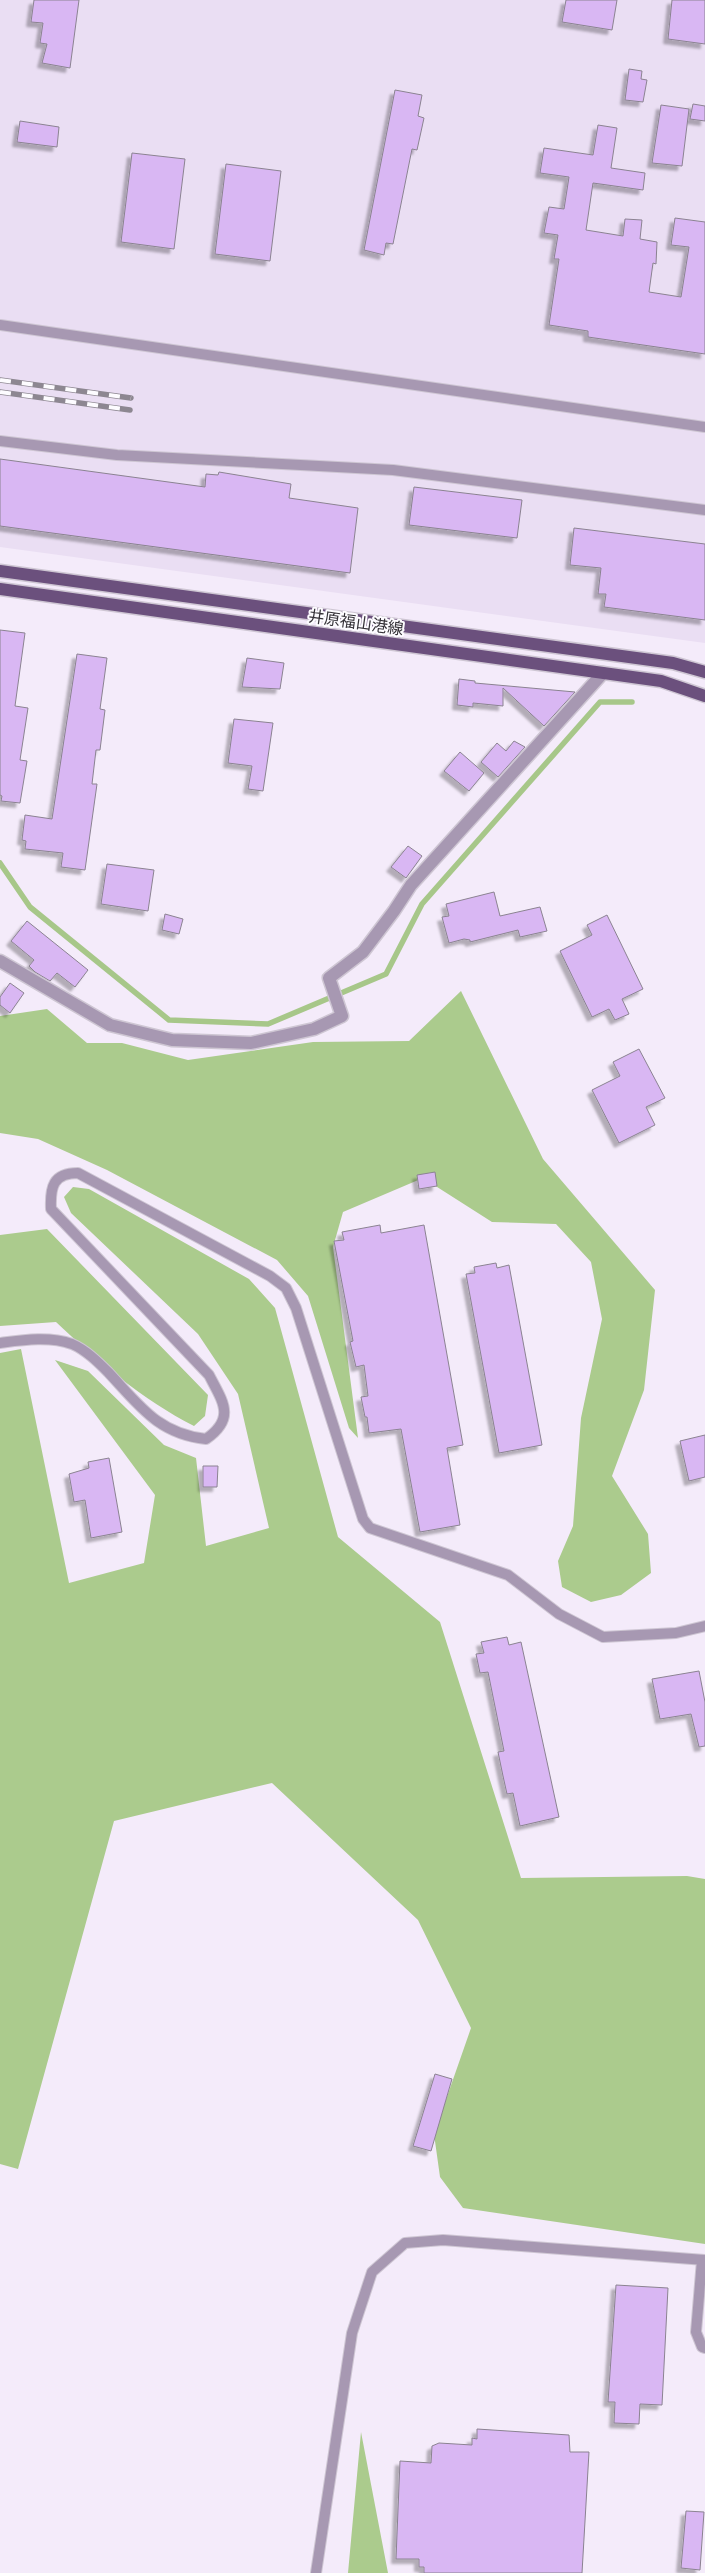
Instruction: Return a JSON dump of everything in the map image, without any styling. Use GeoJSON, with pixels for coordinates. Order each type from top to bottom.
{"type":"FeatureCollection","features":[{"type":"Feature","properties":{"kind":"main road","name":"井原福山港線"},"geometry":{"type":"LineString","coordinates":[[0,571],[673,663],[705,672]]}},
{"type":"Feature","properties":{"kind":"main road","name":"井原福山港線"},"geometry":{"type":"LineString","coordinates":[[0,589],[661,681],[705,696]]}},
{"type":"Feature","properties":{"kind":"street"},"geometry":{"type":"LineString","coordinates":[[0,961],[110,1025],[172,1040],[251,1043],[314,1029],[342,1016],[329,978],[363,952],[394,912],[411,886],[603,673]]}},
{"type":"Feature","properties":{"kind":"lane"},"geometry":{"type":"LineString","coordinates":[[0,325],[705,427]]}},
{"type":"Feature","properties":{"kind":"lane"},"geometry":{"type":"LineString","coordinates":[[0,440],[117,455],[393,470],[705,510]]}},
{"type":"Feature","properties":{"kind":"lane"},"geometry":{"type":"LineString","coordinates":[[0,1343],[34,1339],[73,1345],[95,1359],[153,1420],[169,1430],[186,1437],[206,1439],[220,1430],[224,1419],[223,1404],[209,1375],[51,1209],[50,1193],[56,1180],[67,1173],[78,1173],[270,1276],[286,1288],[296,1308],[363,1519],[370,1528],[508,1575],[559,1614],[603,1637],[676,1633],[705,1626]]}},
{"type":"Feature","properties":{"kind":"lane"},"geometry":{"type":"LineString","coordinates":[[316,2573],[352,2332],[372,2272],[405,2243],[443,2240],[704,2260],[696,2332],[702,2347],[705,2348]]}},
{"type":"Feature","properties":{"kind":"shaded area"},"geometry":{"type":"Polygon","coordinates":[[[0,0],[705,0],[705,643],[0,547],[0,0]]]}},
{"type":"Feature","properties":{"kind":"green space"},"geometry":{"type":"Polygon","coordinates":[[[461,991],[543,1159],[655,1290],[644,1390],[612,1476],[648,1534],[651,1573],[621,1595],[591,1602],[562,1587],[558,1561],[573,1526],[581,1418],[602,1319],[591,1262],[556,1224],[492,1222],[423,1178],[343,1212],[333,1247],[358,1438],[349,1428],[308,1296],[277,1260],[107,1170],[38,1139],[0,1133],[0,1016],[47,1009],[87,1043],[122,1043],[188,1060],[313,1042],[409,1041],[461,991]]]}},
{"type":"Feature","properties":{"kind":"green space"},"geometry":{"type":"Polygon","coordinates":[[[73,1187],[89,1189],[249,1279],[275,1308],[338,1537],[440,1622],[521,1878],[687,1876],[705,1879],[705,2244],[463,2208],[440,2177],[434,2134],[471,2028],[418,1920],[272,1783],[114,1821],[18,2169],[0,2164],[0,1353],[21,1349],[69,1583],[144,1563],[155,1495],[55,1360],[88,1371],[164,1445],[196,1458],[206,1546],[269,1528],[238,1394],[198,1334],[71,1213],[64,1197],[73,1187]]]}},
{"type":"Feature","properties":{"kind":"green space"},"geometry":{"type":"Polygon","coordinates":[[[47,1229],[208,1395],[205,1416],[194,1426],[175,1416],[121,1379],[56,1322],[0,1326],[0,1235],[47,1229]]]}},
{"type":"Feature","properties":{"kind":"green space"},"geometry":{"type":"Polygon","coordinates":[[[361,2432],[388,2573],[348,2573],[361,2432]]]}},
{"type":"Feature","properties":{"kind":"building"},"geometry":{"type":"Polygon","coordinates":[[[34,0],[79,0],[70,68],[42,63],[47,44],[40,43],[43,23],[31,22],[34,0]]]}},
{"type":"Feature","properties":{"kind":"building"},"geometry":{"type":"Polygon","coordinates":[[[566,0],[617,0],[612,30],[562,22],[566,0]]]}},
{"type":"Feature","properties":{"kind":"building"},"geometry":{"type":"Polygon","coordinates":[[[672,0],[705,0],[705,44],[668,39],[672,0]]]}},
{"type":"Feature","properties":{"kind":"building"},"geometry":{"type":"Polygon","coordinates":[[[629,69],[642,71],[641,79],[647,80],[643,102],[625,100],[629,69]]]}},
{"type":"Feature","properties":{"kind":"building"},"geometry":{"type":"Polygon","coordinates":[[[395,90],[422,95],[418,116],[424,118],[417,150],[412,149],[393,244],[386,243],[384,255],[364,250],[395,90]]]}},
{"type":"Feature","properties":{"kind":"building"},"geometry":{"type":"Polygon","coordinates":[[[693,104],[705,106],[705,121],[690,119],[693,104]]]}},
{"type":"Feature","properties":{"kind":"building"},"geometry":{"type":"Polygon","coordinates":[[[661,105],[689,109],[682,166],[652,163],[661,105]]]}},
{"type":"Feature","properties":{"kind":"building"},"geometry":{"type":"Polygon","coordinates":[[[20,121],[59,127],[57,147],[17,142],[20,121]]]}},
{"type":"Feature","properties":{"kind":"building"},"geometry":{"type":"Polygon","coordinates":[[[598,125],[617,128],[611,168],[645,173],[643,190],[593,183],[586,230],[623,236],[625,219],[642,220],[640,239],[657,242],[656,264],[653,263],[649,292],[681,297],[689,247],[671,245],[675,218],[705,222],[705,354],[588,337],[588,331],[549,325],[559,259],[554,259],[558,235],[544,233],[549,207],[564,209],[569,177],[540,173],[544,148],[593,155],[598,125]]]}},
{"type":"Feature","properties":{"kind":"building"},"geometry":{"type":"Polygon","coordinates":[[[132,153],[185,159],[174,249],[121,242],[132,153]]]}},
{"type":"Feature","properties":{"kind":"building"},"geometry":{"type":"Polygon","coordinates":[[[226,164],[281,171],[270,261],[215,254],[226,164]]]}},
{"type":"Feature","properties":{"kind":"building"},"geometry":{"type":"Polygon","coordinates":[[[0,459],[205,487],[206,474],[218,475],[219,472],[291,484],[289,498],[358,508],[350,573],[0,526],[0,459]]]}},
{"type":"Feature","properties":{"kind":"building"},"geometry":{"type":"Polygon","coordinates":[[[414,487],[522,500],[517,538],[409,525],[414,487]]]}},
{"type":"Feature","properties":{"kind":"building"},"geometry":{"type":"Polygon","coordinates":[[[574,528],[705,544],[705,620],[604,607],[606,594],[598,594],[601,568],[570,565],[574,528]]]}},
{"type":"Feature","properties":{"kind":"building"},"geometry":{"type":"Polygon","coordinates":[[[0,630],[25,633],[15,706],[28,708],[20,760],[27,761],[20,803],[1,801],[2,796],[0,795],[0,630]]]}},
{"type":"Feature","properties":{"kind":"building"},"geometry":{"type":"Polygon","coordinates":[[[77,654],[107,658],[100,709],[105,710],[100,750],[96,750],[92,784],[97,784],[85,870],[61,867],[63,853],[25,849],[26,841],[22,840],[25,815],[52,819],[77,654]]]}},
{"type":"Feature","properties":{"kind":"building"},"geometry":{"type":"Polygon","coordinates":[[[247,658],[284,663],[280,689],[242,687],[247,658]]]}},
{"type":"Feature","properties":{"kind":"building"},"geometry":{"type":"Polygon","coordinates":[[[459,679],[475,681],[475,683],[575,692],[544,726],[503,688],[503,706],[473,703],[473,707],[457,705],[459,679]]]}},
{"type":"Feature","properties":{"kind":"building"},"geometry":{"type":"Polygon","coordinates":[[[234,719],[273,723],[263,791],[248,789],[252,766],[228,763],[234,719]]]}},
{"type":"Feature","properties":{"kind":"building"},"geometry":{"type":"Polygon","coordinates":[[[514,741],[525,747],[498,777],[481,762],[497,743],[506,751],[514,741]]]}},
{"type":"Feature","properties":{"kind":"building"},"geometry":{"type":"Polygon","coordinates":[[[460,752],[484,773],[469,791],[444,771],[460,752]]]}},
{"type":"Feature","properties":{"kind":"building"},"geometry":{"type":"Polygon","coordinates":[[[408,846],[422,856],[406,878],[391,867],[408,846]]]}},
{"type":"Feature","properties":{"kind":"building"},"geometry":{"type":"Polygon","coordinates":[[[107,864],[154,870],[148,911],[101,904],[107,864]]]}},
{"type":"Feature","properties":{"kind":"building"},"geometry":{"type":"Polygon","coordinates":[[[494,892],[500,916],[540,907],[547,931],[520,937],[518,930],[470,942],[470,940],[464,939],[449,943],[442,917],[449,916],[446,904],[494,892]]]}},
{"type":"Feature","properties":{"kind":"building"},"geometry":{"type":"Polygon","coordinates":[[[165,914],[183,919],[179,934],[162,930],[165,914]]]}},
{"type":"Feature","properties":{"kind":"building"},"geometry":{"type":"Polygon","coordinates":[[[607,915],[643,989],[622,999],[629,1014],[615,1020],[609,1009],[592,1017],[560,951],[592,935],[587,925],[607,915]]]}},
{"type":"Feature","properties":{"kind":"building"},"geometry":{"type":"Polygon","coordinates":[[[27,921],[88,970],[75,987],[57,973],[50,981],[29,966],[34,960],[11,941],[27,921]]]}},
{"type":"Feature","properties":{"kind":"building"},"geometry":{"type":"Polygon","coordinates":[[[10,983],[24,993],[10,1013],[0,1005],[0,997],[10,983]]]}},
{"type":"Feature","properties":{"kind":"building"},"geometry":{"type":"Polygon","coordinates":[[[639,1049],[665,1098],[646,1107],[655,1125],[619,1143],[592,1090],[620,1076],[613,1062],[639,1049]]]}},
{"type":"Feature","properties":{"kind":"building"},"geometry":{"type":"Polygon","coordinates":[[[435,1172],[437,1186],[419,1189],[417,1175],[435,1172]]]}},
{"type":"Feature","properties":{"kind":"building"},"geometry":{"type":"Polygon","coordinates":[[[380,1225],[381,1233],[424,1225],[463,1445],[447,1448],[460,1525],[420,1532],[401,1429],[369,1433],[367,1417],[365,1417],[361,1397],[368,1396],[364,1365],[356,1367],[350,1342],[353,1341],[334,1241],[344,1240],[342,1232],[380,1225]]]}},
{"type":"Feature","properties":{"kind":"building"},"geometry":{"type":"Polygon","coordinates":[[[496,1263],[497,1268],[509,1265],[542,1445],[499,1453],[466,1274],[475,1273],[474,1267],[496,1263]]]}},
{"type":"Feature","properties":{"kind":"building"},"geometry":{"type":"Polygon","coordinates":[[[705,1435],[705,1477],[689,1481],[680,1441],[705,1435]]]}},
{"type":"Feature","properties":{"kind":"building"},"geometry":{"type":"Polygon","coordinates":[[[109,1458],[122,1532],[91,1538],[85,1500],[74,1502],[69,1474],[89,1468],[88,1462],[109,1458]]]}},
{"type":"Feature","properties":{"kind":"building"},"geometry":{"type":"Polygon","coordinates":[[[203,1466],[218,1466],[217,1487],[203,1487],[203,1466]]]}},
{"type":"Feature","properties":{"kind":"building"},"geometry":{"type":"Polygon","coordinates":[[[507,1637],[509,1645],[521,1642],[559,1817],[520,1826],[513,1793],[507,1794],[498,1752],[504,1751],[488,1672],[480,1673],[476,1654],[484,1653],[481,1642],[507,1637]]]}},
{"type":"Feature","properties":{"kind":"building"},"geometry":{"type":"Polygon","coordinates":[[[699,1671],[705,1702],[705,1746],[699,1747],[691,1714],[660,1719],[652,1679],[699,1671]]]}},
{"type":"Feature","properties":{"kind":"building"},"geometry":{"type":"Polygon","coordinates":[[[435,2074],[452,2079],[431,2151],[413,2146],[435,2074]]]}},
{"type":"Feature","properties":{"kind":"building"},"geometry":{"type":"Polygon","coordinates":[[[616,2285],[668,2288],[662,2405],[640,2404],[639,2424],[614,2423],[615,2402],[608,2402],[616,2285]]]}},
{"type":"Feature","properties":{"kind":"building"},"geometry":{"type":"Polygon","coordinates":[[[477,2429],[569,2435],[570,2452],[589,2452],[582,2573],[424,2573],[424,2567],[419,2567],[419,2559],[396,2559],[400,2461],[431,2463],[432,2446],[439,2443],[472,2445],[472,2438],[477,2439],[477,2429]]]}},
{"type":"Feature","properties":{"kind":"building"},"geometry":{"type":"Polygon","coordinates":[[[686,2511],[704,2512],[700,2570],[681,2568],[686,2511]]]}},
{"type":"Feature","properties":{"kind":"waterway"},"geometry":{"type":"LineString","coordinates":[[0,863],[30,907],[169,1020],[268,1024],[386,974],[422,904],[600,702],[632,702]]}},
{"type":"Feature","properties":{"kind":"railway"},"geometry":{"type":"LineString","coordinates":[[0,380],[131,398]]}},
{"type":"Feature","properties":{"kind":"railway"},"geometry":{"type":"LineString","coordinates":[[0,392],[130,410]]}}]}
